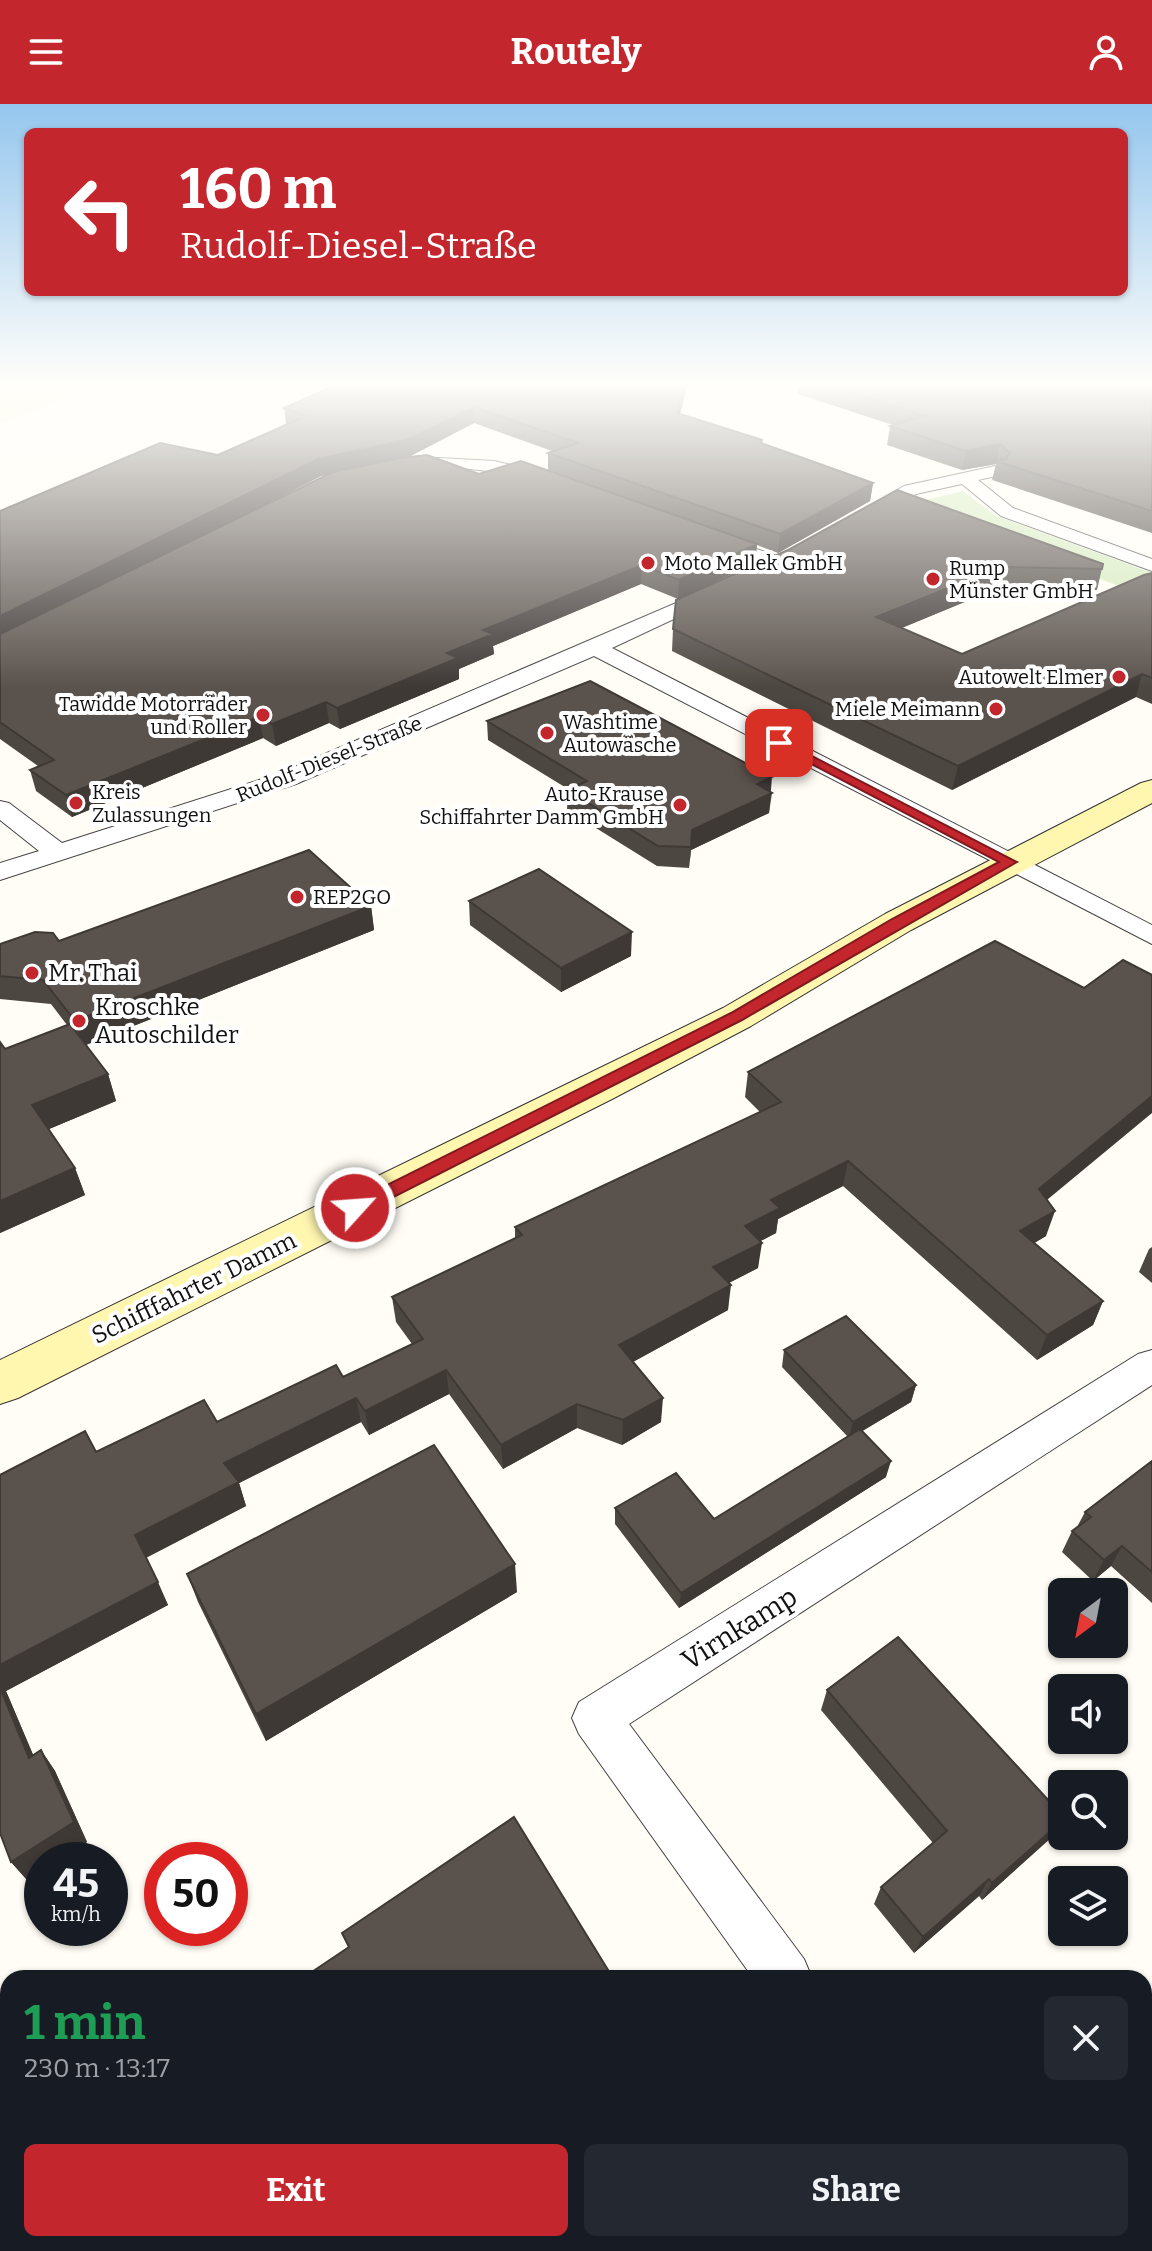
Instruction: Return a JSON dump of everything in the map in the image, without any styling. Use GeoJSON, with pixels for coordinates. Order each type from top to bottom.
{"type":"FeatureCollection","features":[{"type":"Feature","properties":{"kind":"main road","name":"Schifffahrter Damm"},"geometry":{"type":"LineString","coordinates":[[0,1383],[611,1082],[737,1017],[898,922],[1152,790]]}},
{"type":"Feature","properties":{"kind":"street"},"geometry":{"type":"LineString","coordinates":[[851,523],[910,490],[922,487]]}},
{"type":"Feature","properties":{"kind":"street"},"geometry":{"type":"LineString","coordinates":[[977,487],[1007,512],[1152,565]]}},
{"type":"Feature","properties":{"kind":"street","name":"Rudolf-Diesel-Straße"},"geometry":{"type":"LineString","coordinates":[[0,872],[287,779],[595,648],[786,560],[699,535]]}},
{"type":"Feature","properties":{"kind":"street"},"geometry":{"type":"LineString","coordinates":[[595,648],[1152,936]]}},
{"type":"Feature","properties":{"kind":"street"},"geometry":{"type":"LineString","coordinates":[[0,808],[58,853]]}},
{"type":"Feature","properties":{"kind":"street","name":"Virnkamp"},"geometry":{"type":"LineString","coordinates":[[779,1970],[596,1718],[1152,1365]]}},
{"type":"Feature","properties":{"kind":"green space"},"geometry":{"type":"Polygon","coordinates":[[[963,491],[996,516],[1152,573],[1152,598],[900,506],[963,491]]]}},
{"type":"Feature","properties":{"kind":"building"},"geometry":{"type":"Polygon","coordinates":[[[56,487],[261,487],[0,616],[0,511],[56,487]]]}},
{"type":"Feature","properties":{"kind":"building"},"geometry":{"type":"Polygon","coordinates":[[[302,487],[595,487],[757,544],[679,580],[642,565],[483,630],[493,634],[447,653],[458,658],[337,708],[326,702],[272,724],[259,717],[66,795],[30,770],[54,760],[0,722],[0,634],[302,487]]]}},
{"type":"Feature","properties":{"kind":"building"},"geometry":{"type":"Polygon","coordinates":[[[646,487],[865,487],[780,534],[646,487]]]}},
{"type":"Feature","properties":{"kind":"building"},"geometry":{"type":"Polygon","coordinates":[[[1078,487],[1152,487],[1152,511],[1078,487]]]}},
{"type":"Feature","properties":{"kind":"building"},"geometry":{"type":"Polygon","coordinates":[[[897,490],[1103,564],[1102,569],[1000,567],[876,617],[962,654],[1152,573],[1152,678],[1142,674],[958,766],[673,629],[676,600],[790,549],[897,490]]]}},
{"type":"Feature","properties":{"kind":"building"},"geometry":{"type":"Polygon","coordinates":[[[590,681],[772,777],[757,784],[772,793],[692,830],[691,847],[658,846],[567,790],[587,781],[487,721],[590,681]]]}},
{"type":"Feature","properties":{"kind":"building"},"geometry":{"type":"Polygon","coordinates":[[[309,850],[371,906],[75,1021],[43,980],[0,976],[0,944],[35,932],[53,933],[59,941],[309,850]]]}},
{"type":"Feature","properties":{"kind":"building"},"geometry":{"type":"Polygon","coordinates":[[[539,869],[632,932],[561,968],[469,901],[539,869]]]}},
{"type":"Feature","properties":{"kind":"building"},"geometry":{"type":"Polygon","coordinates":[[[995,941],[1084,988],[1123,960],[1152,975],[1152,1096],[1039,1189],[1055,1211],[1020,1231],[1103,1301],[1047,1335],[848,1161],[771,1200],[780,1208],[745,1226],[762,1243],[713,1267],[731,1285],[619,1345],[663,1398],[623,1420],[577,1404],[501,1445],[446,1370],[365,1411],[356,1398],[224,1463],[239,1482],[135,1535],[158,1582],[0,1665],[0,1475],[85,1431],[96,1452],[204,1400],[217,1422],[336,1365],[343,1377],[423,1339],[392,1297],[522,1235],[515,1227],[781,1102],[748,1072],[995,941]]]}},
{"type":"Feature","properties":{"kind":"building"},"geometry":{"type":"Polygon","coordinates":[[[70,1024],[108,1074],[32,1105],[75,1168],[0,1201],[0,1042],[5,1049],[70,1024]]]}},
{"type":"Feature","properties":{"kind":"building"},"geometry":{"type":"Polygon","coordinates":[[[846,1316],[916,1385],[853,1422],[784,1350],[846,1316]]]}},
{"type":"Feature","properties":{"kind":"building"},"geometry":{"type":"Polygon","coordinates":[[[860,1429],[891,1461],[681,1593],[615,1508],[676,1473],[714,1519],[860,1429]]]}},
{"type":"Feature","properties":{"kind":"building"},"geometry":{"type":"Polygon","coordinates":[[[434,1445],[515,1564],[256,1714],[187,1574],[434,1445]]]}},
{"type":"Feature","properties":{"kind":"building"},"geometry":{"type":"Polygon","coordinates":[[[1152,1461],[1152,1572],[1122,1546],[1104,1560],[1072,1531],[1091,1517],[1085,1512],[1152,1461]]]}},
{"type":"Feature","properties":{"kind":"building"},"geometry":{"type":"Polygon","coordinates":[[[898,1637],[1048,1800],[1048,1833],[992,1883],[989,1879],[923,1937],[881,1887],[947,1831],[827,1690],[898,1637]]]}},
{"type":"Feature","properties":{"kind":"building"},"geometry":{"type":"Polygon","coordinates":[[[0,1688],[29,1758],[41,1750],[74,1822],[42,1842],[24,1842],[24,1854],[11,1862],[0,1833],[0,1688]]]}},
{"type":"Feature","properties":{"kind":"building"},"geometry":{"type":"Polygon","coordinates":[[[514,1817],[608,1970],[315,1970],[349,1947],[342,1933],[514,1817]]]}},
{"type":"Feature","properties":{"kind":"place","name":"Moto Mallek GmbH"},"geometry":{"type":"Point","coordinates":[648,563]}},
{"type":"Feature","properties":{"kind":"place","name":"Rump Münster GmbH"},"geometry":{"type":"Point","coordinates":[933,579]}},
{"type":"Feature","properties":{"kind":"place","name":"Autowelt Elmer"},"geometry":{"type":"Point","coordinates":[1119,677]}},
{"type":"Feature","properties":{"kind":"place","name":"Miele Meimann"},"geometry":{"type":"Point","coordinates":[996,709]}},
{"type":"Feature","properties":{"kind":"place","name":"Tawidde Motorräder und Roller"},"geometry":{"type":"Point","coordinates":[263,715]}},
{"type":"Feature","properties":{"kind":"place","name":"Washtime Autowäsche"},"geometry":{"type":"Point","coordinates":[547,733]}},
{"type":"Feature","properties":{"kind":"place","name":"Kreis Zulassungen"},"geometry":{"type":"Point","coordinates":[76,803]}},
{"type":"Feature","properties":{"kind":"place","name":"Auto-Krause Schiffahrter Damm GmbH"},"geometry":{"type":"Point","coordinates":[680,805]}},
{"type":"Feature","properties":{"kind":"place","name":"REP2GO"},"geometry":{"type":"Point","coordinates":[297,897]}},
{"type":"Feature","properties":{"kind":"place","name":"Mr. Thai"},"geometry":{"type":"Point","coordinates":[32,973]}},
{"type":"Feature","properties":{"kind":"place","name":"Kroschke Autoschilder"},"geometry":{"type":"Point","coordinates":[79,1021]}},
{"type":"Feature","properties":{"kind":"route"},"geometry":{"type":"LineString","coordinates":[[355,1208],[737,1017],[898,922],[1010,862],[779,743]]}}]}
